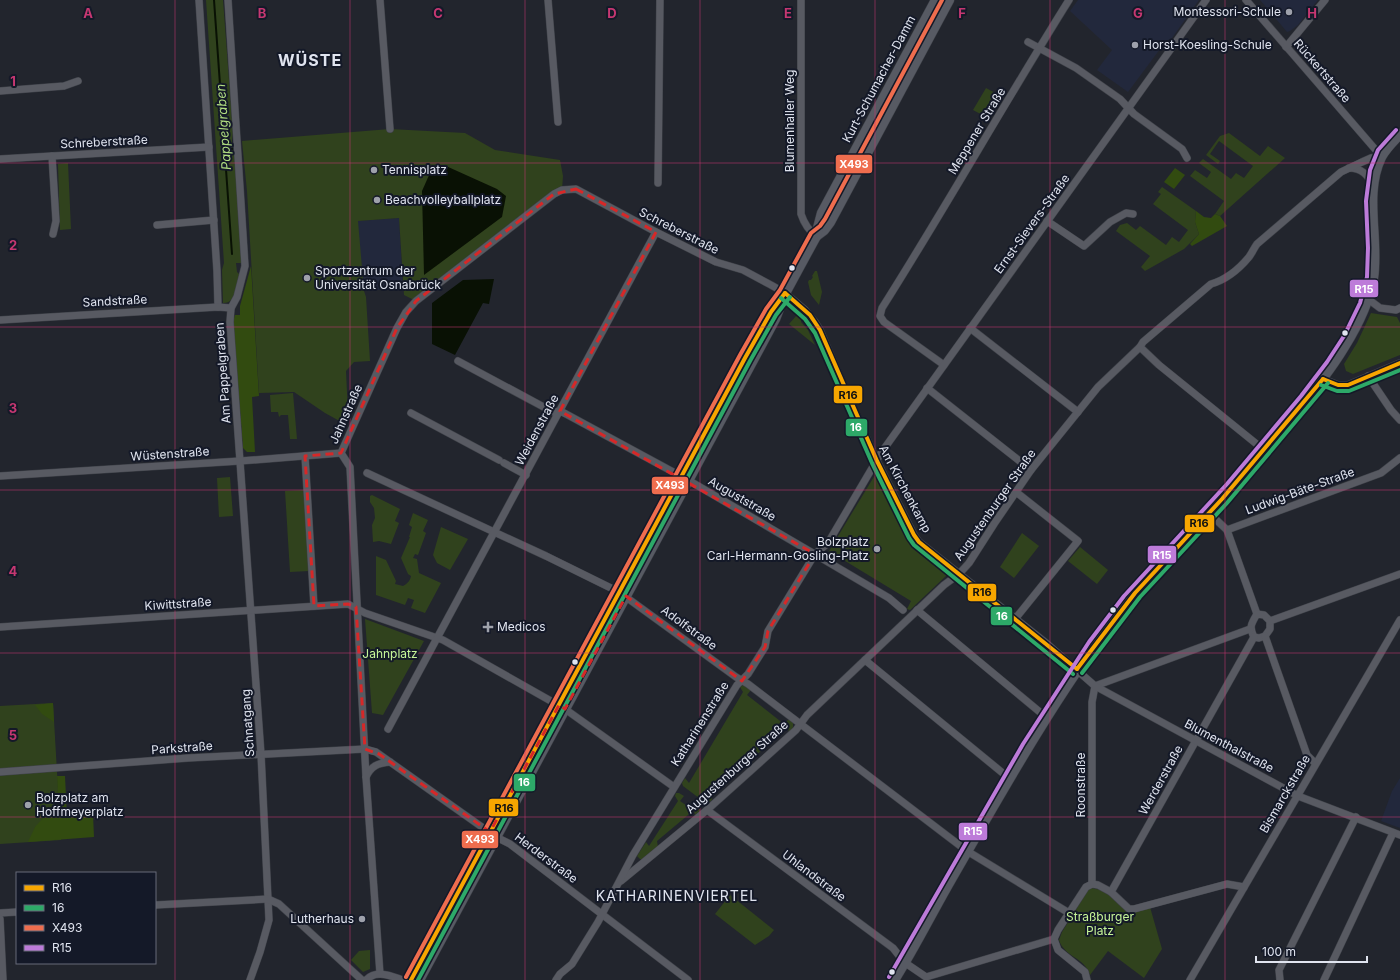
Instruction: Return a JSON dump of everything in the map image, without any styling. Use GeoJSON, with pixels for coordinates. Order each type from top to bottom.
{"type":"FeatureCollection","features":[{"type":"Feature","properties":{"kind":"main road","name":"Kurt-Schumacher-Damm"},"geometry":{"type":"LineString","coordinates":[[493,834],[685,478],[767,318],[785,293],[816,236],[822,213],[936,0]]}},
{"type":"Feature","properties":{"kind":"main road","name":"Kurt-Schumacher-Damm"},"geometry":{"type":"LineString","coordinates":[[816,236],[824,230],[830,222],[949,0]]}},
{"type":"Feature","properties":{"kind":"main road"},"geometry":{"type":"LineString","coordinates":[[894,980],[967,851],[1077,669],[1135,593],[1209,513],[1323,379],[1351,335],[1368,299],[1373,277],[1373,186],[1376,171],[1381,156],[1400,134]]}},
{"type":"Feature","properties":{"kind":"main road"},"geometry":{"type":"LineString","coordinates":[[411,980],[493,834]]}},
{"type":"Feature","properties":{"kind":"main road"},"geometry":{"type":"LineString","coordinates":[[419,980],[493,834]]}},
{"type":"Feature","properties":{"kind":"street","name":"Am Pappelgraben"},"geometry":{"type":"LineString","coordinates":[[199,0],[214,220],[218,306]]}},
{"type":"Feature","properties":{"kind":"street","name":"Am Pappelgraben"},"geometry":{"type":"LineString","coordinates":[[228,0],[246,266],[237,297],[231,308],[230,322],[240,461]]}},
{"type":"Feature","properties":{"kind":"street"},"geometry":{"type":"LineString","coordinates":[[380,0],[390,129]]}},
{"type":"Feature","properties":{"kind":"street"},"geometry":{"type":"LineString","coordinates":[[548,0],[558,122]]}},
{"type":"Feature","properties":{"kind":"street"},"geometry":{"type":"LineString","coordinates":[[658,183],[660,0]]}},
{"type":"Feature","properties":{"kind":"street","name":"Blumenhaller Weg"},"geometry":{"type":"LineString","coordinates":[[802,0],[801,214],[803,221],[809,230],[816,236]]}},
{"type":"Feature","properties":{"kind":"street","name":"Meppener Straße"},"geometry":{"type":"LineString","coordinates":[[944,365],[884,322],[880,316],[882,308],[939,218],[1068,0]]}},
{"type":"Feature","properties":{"kind":"street","name":"Ernst-Sievers-Straße"},"geometry":{"type":"LineString","coordinates":[[877,461],[970,328],[1206,0]]}},
{"type":"Feature","properties":{"kind":"street","name":"Rückertstraße"},"geometry":{"type":"LineString","coordinates":[[1246,0],[1381,156]]}},
{"type":"Feature","properties":{"kind":"street"},"geometry":{"type":"LineString","coordinates":[[1286,47],[1325,0]]}},
{"type":"Feature","properties":{"kind":"street"},"geometry":{"type":"LineString","coordinates":[[1028,42],[1076,68],[1120,99],[1134,114],[1182,149],[1187,158]]}},
{"type":"Feature","properties":{"kind":"street"},"geometry":{"type":"LineString","coordinates":[[0,91],[64,86],[78,81]]}},
{"type":"Feature","properties":{"kind":"street","name":"Schreberstraße"},"geometry":{"type":"LineString","coordinates":[[0,159],[209,146]]}},
{"type":"Feature","properties":{"kind":"street"},"geometry":{"type":"LineString","coordinates":[[52,156],[56,221],[53,234]]}},
{"type":"Feature","properties":{"kind":"street","name":"Augustenburger Straße"},"geometry":{"type":"LineString","coordinates":[[617,884],[707,810],[796,730],[807,715],[917,610],[969,564],[994,524],[1032,470],[1098,387],[1141,344],[1211,284],[1222,281],[1248,259],[1257,244],[1341,172],[1371,158],[1381,156]]}},
{"type":"Feature","properties":{"kind":"street"},"geometry":{"type":"LineString","coordinates":[[1347,168],[1359,169],[1370,180],[1373,186]]}},
{"type":"Feature","properties":{"kind":"street","name":"Schreberstraße"},"geometry":{"type":"LineString","coordinates":[[562,190],[576,188],[656,232],[716,262],[742,270],[785,293]]}},
{"type":"Feature","properties":{"kind":"street","name":"Jahnstraße"},"geometry":{"type":"LineString","coordinates":[[380,974],[366,777],[356,607],[350,467],[341,453],[397,328],[406,312],[416,301],[554,194],[562,190]]}},
{"type":"Feature","properties":{"kind":"street"},"geometry":{"type":"LineString","coordinates":[[1047,221],[1084,246],[1110,222],[1126,213],[1133,214]]}},
{"type":"Feature","properties":{"kind":"street"},"geometry":{"type":"LineString","coordinates":[[157,225],[214,220]]}},
{"type":"Feature","properties":{"kind":"street","name":"Weidenstraße"},"geometry":{"type":"LineString","coordinates":[[436,638],[526,475],[656,232]]}},
{"type":"Feature","properties":{"kind":"street","name":"Am Kirchenkamp"},"geometry":{"type":"LineString","coordinates":[[785,293],[810,315],[820,330],[839,378],[877,461],[914,535],[919,542],[1077,669]]}},
{"type":"Feature","properties":{"kind":"street"},"geometry":{"type":"LineString","coordinates":[[1368,299],[1380,308],[1396,310],[1400,308]]}},
{"type":"Feature","properties":{"kind":"street","name":"Sandstraße"},"geometry":{"type":"LineString","coordinates":[[0,320],[218,306],[231,308]]}},
{"type":"Feature","properties":{"kind":"street"},"geometry":{"type":"LineString","coordinates":[[970,328],[1078,412]]}},
{"type":"Feature","properties":{"kind":"street"},"geometry":{"type":"LineString","coordinates":[[1141,344],[1159,364],[1264,450]]}},
{"type":"Feature","properties":{"kind":"street","name":"Auguststraße"},"geometry":{"type":"LineString","coordinates":[[458,360],[553,412],[560,411],[685,478],[889,598],[903,610]]}},
{"type":"Feature","properties":{"kind":"street"},"geometry":{"type":"LineString","coordinates":[[1323,379],[1338,385],[1348,384],[1400,363]]}},
{"type":"Feature","properties":{"kind":"street"},"geometry":{"type":"LineString","coordinates":[[1368,376],[1391,410],[1400,420]]}},
{"type":"Feature","properties":{"kind":"street"},"geometry":{"type":"LineString","coordinates":[[928,388],[1032,470]]}},
{"type":"Feature","properties":{"kind":"street"},"geometry":{"type":"LineString","coordinates":[[411,414],[526,475]]}},
{"type":"Feature","properties":{"kind":"street","name":"Wüstenstraße"},"geometry":{"type":"LineString","coordinates":[[0,476],[341,453]]}},
{"type":"Feature","properties":{"kind":"street"},"geometry":{"type":"LineString","coordinates":[[306,456],[314,606]]}},
{"type":"Feature","properties":{"kind":"street","name":"Ludwig-Bäte-Straße"},"geometry":{"type":"LineString","coordinates":[[1227,530],[1381,473],[1400,458]]}},
{"type":"Feature","properties":{"kind":"street","name":"Schnatgang"},"geometry":{"type":"LineString","coordinates":[[240,461],[261,754],[269,920],[250,980]]}},
{"type":"Feature","properties":{"kind":"street","name":"Katharinenstraße"},"geometry":{"type":"LineString","coordinates":[[556,980],[560,974],[572,964],[633,855],[674,786],[737,685],[748,674],[765,647],[768,631],[815,554],[828,543],[877,461]]}},
{"type":"Feature","properties":{"kind":"street","name":"Adolfstraße"},"geometry":{"type":"LineString","coordinates":[[367,473],[495,532],[623,594],[800,724],[967,851],[1069,914]]}},
{"type":"Feature","properties":{"kind":"street"},"geometry":{"type":"LineString","coordinates":[[1015,619],[1078,541],[1016,492]]}},
{"type":"Feature","properties":{"kind":"street"},"geometry":{"type":"LineString","coordinates":[[1209,513],[1227,530],[1257,614]]}},
{"type":"Feature","properties":{"kind":"street"},"geometry":{"type":"LineString","coordinates":[[1270,621],[1400,574]]}},
{"type":"Feature","properties":{"kind":"street","name":"Kiwittstraße"},"geometry":{"type":"LineString","coordinates":[[0,627],[348,604],[356,607]]}},
{"type":"Feature","properties":{"kind":"street"},"geometry":{"type":"LineString","coordinates":[[356,607],[365,613],[443,640],[562,707],[674,786]]}},
{"type":"Feature","properties":{"kind":"street"},"geometry":{"type":"LineString","coordinates":[[917,610],[1047,718]]}},
{"type":"Feature","properties":{"kind":"street"},"geometry":{"type":"LineString","coordinates":[[1257,614],[1264,615],[1270,621],[1270,629],[1265,636],[1259,638],[1254,637],[1250,629],[1257,614]]}},
{"type":"Feature","properties":{"kind":"street","name":"Bismarckstraße"},"geometry":{"type":"LineString","coordinates":[[1190,980],[1298,796],[1315,763],[1400,620]]}},
{"type":"Feature","properties":{"kind":"street"},"geometry":{"type":"LineString","coordinates":[[1095,686],[1250,629]]}},
{"type":"Feature","properties":{"kind":"street"},"geometry":{"type":"LineString","coordinates":[[1265,636],[1307,755],[1315,763]]}},
{"type":"Feature","properties":{"kind":"street","name":"Werderstraße"},"geometry":{"type":"LineString","coordinates":[[1111,892],[1254,637]]}},
{"type":"Feature","properties":{"kind":"street"},"geometry":{"type":"LineString","coordinates":[[388,729],[436,638]]}},
{"type":"Feature","properties":{"kind":"street"},"geometry":{"type":"LineString","coordinates":[[865,660],[1010,779]]}},
{"type":"Feature","properties":{"kind":"street","name":"Blumenthalstraße"},"geometry":{"type":"LineString","coordinates":[[1077,669],[1095,686],[1298,796],[1396,834]]}},
{"type":"Feature","properties":{"kind":"street","name":"Roonstraße"},"geometry":{"type":"LineString","coordinates":[[1092,884],[1092,702],[1095,686]]}},
{"type":"Feature","properties":{"kind":"street","name":"Parkstraße"},"geometry":{"type":"LineString","coordinates":[[0,772],[261,754],[365,749]]}},
{"type":"Feature","properties":{"kind":"street","name":"Herderstraße"},"geometry":{"type":"LineString","coordinates":[[365,749],[376,752],[493,834],[510,844],[688,980]]}},
{"type":"Feature","properties":{"kind":"street"},"geometry":{"type":"LineString","coordinates":[[366,777],[373,766],[380,762],[390,762]]}},
{"type":"Feature","properties":{"kind":"street","name":"Uhlandstraße"},"geometry":{"type":"LineString","coordinates":[[707,810],[893,948],[904,962],[926,977],[1054,939]]}},
{"type":"Feature","properties":{"kind":"street"},"geometry":{"type":"LineString","coordinates":[[1280,980],[1279,970],[1356,818]]}},
{"type":"Feature","properties":{"kind":"street"},"geometry":{"type":"LineString","coordinates":[[1324,980],[1396,834]]}},
{"type":"Feature","properties":{"kind":"street"},"geometry":{"type":"LineString","coordinates":[[633,855],[636,862],[642,863]]}},
{"type":"Feature","properties":{"kind":"street"},"geometry":{"type":"LineString","coordinates":[[1087,980],[1085,972],[1058,950],[1054,939],[1058,930],[1086,888],[1092,884],[1098,885],[1111,892],[1124,906],[1129,909],[1134,909],[1227,884],[1244,887]]}},
{"type":"Feature","properties":{"kind":"street"},"geometry":{"type":"LineString","coordinates":[[156,905],[268,899],[279,904],[362,980]]}},
{"type":"Feature","properties":{"kind":"street"},"geometry":{"type":"LineString","coordinates":[[0,913],[16,912]]}},
{"type":"Feature","properties":{"kind":"street"},"geometry":{"type":"LineString","coordinates":[[0,919],[3,980]]}},
{"type":"Feature","properties":{"kind":"street"},"geometry":{"type":"LineString","coordinates":[[366,980],[374,975],[380,974],[403,980]]}},
{"type":"Feature","properties":{"kind":"highlighted area"},"geometry":{"type":"Polygon","coordinates":[[[576,189],[656,232],[560,411],[815,554],[768,631],[765,647],[742,681],[626,596],[565,709],[559,705],[490,832],[379,754],[365,749],[356,607],[348,604],[314,606],[305,456],[341,453],[397,328],[416,301],[554,194],[576,189]]]}},
{"type":"Feature","properties":{"kind":"shaded area","name":"Horst-Koesling-Schule"},"geometry":{"type":"Polygon","coordinates":[[[1078,0],[1199,0],[1172,38],[1166,41],[1128,92],[1097,70],[1112,50],[1070,11],[1078,0]]]}},
{"type":"Feature","properties":{"kind":"shaded area","name":"Montessori-Schule"},"geometry":{"type":"Polygon","coordinates":[[[1260,0],[1318,0],[1298,25],[1287,32],[1260,0]]]}},
{"type":"Feature","properties":{"kind":"shaded area"},"geometry":{"type":"Polygon","coordinates":[[[446,166],[497,189],[506,196],[502,217],[424,275],[422,191],[430,173],[446,166]]]}},
{"type":"Feature","properties":{"kind":"shaded area"},"geometry":{"type":"Polygon","coordinates":[[[399,218],[403,288],[364,291],[357,221],[399,218]]]}},
{"type":"Feature","properties":{"kind":"shaded area"},"geometry":{"type":"Polygon","coordinates":[[[494,279],[489,304],[483,303],[455,355],[432,344],[432,303],[463,280],[494,279]]]}},
{"type":"Feature","properties":{"kind":"shaded area"},"geometry":{"type":"Polygon","coordinates":[[[1400,778],[1400,828],[1381,821],[1392,791],[1400,778]]]}},
{"type":"Feature","properties":{"kind":"green space"},"geometry":{"type":"Polygon","coordinates":[[[206,0],[223,0],[233,133],[232,148],[235,156],[242,263],[236,263],[237,272],[240,275],[235,293],[231,300],[223,303],[222,270],[224,263],[206,0]]]}},
{"type":"Feature","properties":{"kind":"green space"},"geometry":{"type":"Polygon","coordinates":[[[986,88],[1001,96],[988,118],[973,110],[986,88]]]}},
{"type":"Feature","properties":{"kind":"green space"},"geometry":{"type":"Polygon","coordinates":[[[390,129],[465,133],[495,150],[560,160],[563,176],[562,190],[416,301],[404,295],[399,218],[358,221],[364,291],[366,297],[370,361],[354,362],[346,371],[348,413],[345,424],[325,413],[294,392],[259,393],[247,191],[242,141],[390,129]]]}},
{"type":"Feature","properties":{"kind":"green space"},"geometry":{"type":"Polygon","coordinates":[[[1229,133],[1260,156],[1268,146],[1285,158],[1220,216],[1215,214],[1224,201],[1190,176],[1195,170],[1207,178],[1211,172],[1199,163],[1203,159],[1231,179],[1236,173],[1244,178],[1253,166],[1219,141],[1210,154],[1220,161],[1218,164],[1206,155],[1220,136],[1229,133]]]}},
{"type":"Feature","properties":{"kind":"green space"},"geometry":{"type":"Polygon","coordinates":[[[68,163],[71,229],[60,230],[58,164],[68,163]]]}},
{"type":"Feature","properties":{"kind":"green space"},"geometry":{"type":"Polygon","coordinates":[[[1175,168],[1185,175],[1174,189],[1164,182],[1175,168]]]}},
{"type":"Feature","properties":{"kind":"green space"},"geometry":{"type":"Polygon","coordinates":[[[1162,187],[1196,211],[1195,222],[1199,234],[1184,249],[1145,271],[1141,267],[1150,256],[1116,231],[1120,225],[1127,223],[1136,230],[1140,226],[1166,245],[1172,237],[1179,242],[1188,230],[1153,204],[1161,194],[1158,192],[1162,187]]]}},
{"type":"Feature","properties":{"kind":"green space"},"geometry":{"type":"Polygon","coordinates":[[[1196,211],[1204,217],[1211,218],[1215,214],[1220,216],[1227,226],[1192,246],[1190,244],[1199,234],[1195,222],[1196,211]]]}},
{"type":"Feature","properties":{"kind":"green space"},"geometry":{"type":"Polygon","coordinates":[[[251,266],[259,396],[252,397],[255,452],[247,452],[243,448],[233,322],[235,315],[240,315],[240,306],[251,266]]]}},
{"type":"Feature","properties":{"kind":"green space"},"geometry":{"type":"Polygon","coordinates":[[[815,271],[817,271],[822,292],[819,305],[811,295],[808,282],[813,277],[812,276],[815,271]]]}},
{"type":"Feature","properties":{"kind":"green space"},"geometry":{"type":"Polygon","coordinates":[[[1371,313],[1397,317],[1400,323],[1400,355],[1353,374],[1346,371],[1344,364],[1357,343],[1371,313]]]}},
{"type":"Feature","properties":{"kind":"green space"},"geometry":{"type":"Polygon","coordinates":[[[797,315],[808,330],[815,345],[789,324],[797,315]]]}},
{"type":"Feature","properties":{"kind":"green space"},"geometry":{"type":"Polygon","coordinates":[[[293,393],[297,439],[290,439],[288,415],[281,415],[279,417],[278,412],[271,412],[270,395],[293,393]]]}},
{"type":"Feature","properties":{"kind":"green space"},"geometry":{"type":"Polygon","coordinates":[[[875,475],[910,540],[918,548],[919,553],[947,575],[910,610],[907,609],[911,601],[832,553],[829,559],[826,556],[875,475]]]}},
{"type":"Feature","properties":{"kind":"green space"},"geometry":{"type":"Polygon","coordinates":[[[230,477],[233,516],[219,517],[217,478],[230,477]]]}},
{"type":"Feature","properties":{"kind":"green space"},"geometry":{"type":"Polygon","coordinates":[[[304,490],[309,571],[290,572],[285,491],[304,490]]]}},
{"type":"Feature","properties":{"kind":"green space"},"geometry":{"type":"Polygon","coordinates":[[[372,495],[400,509],[395,521],[399,523],[391,544],[379,541],[373,542],[372,525],[375,518],[374,508],[370,502],[370,496],[372,495]]]}},
{"type":"Feature","properties":{"kind":"green space"},"geometry":{"type":"Polygon","coordinates":[[[413,513],[428,520],[423,531],[426,533],[418,555],[415,554],[413,558],[417,559],[419,573],[441,583],[425,613],[411,608],[414,600],[408,598],[405,605],[376,595],[376,556],[386,560],[396,581],[395,584],[403,586],[410,579],[411,576],[408,574],[401,558],[410,537],[412,527],[409,525],[413,513]]]}},
{"type":"Feature","properties":{"kind":"green space"},"geometry":{"type":"Polygon","coordinates":[[[441,527],[468,539],[450,570],[437,563],[433,555],[441,527]]]}},
{"type":"Feature","properties":{"kind":"green space"},"geometry":{"type":"Polygon","coordinates":[[[1022,533],[1039,546],[1014,578],[1000,567],[1022,533]]]}},
{"type":"Feature","properties":{"kind":"green space"},"geometry":{"type":"Polygon","coordinates":[[[1080,547],[1108,570],[1097,584],[1068,561],[1080,547]]]}},
{"type":"Feature","properties":{"kind":"green space","name":"Jahnplatz"},"geometry":{"type":"Polygon","coordinates":[[[365,619],[424,641],[383,715],[372,713],[365,619]]]}},
{"type":"Feature","properties":{"kind":"green space"},"geometry":{"type":"Polygon","coordinates":[[[743,685],[751,690],[747,695],[784,724],[789,719],[793,723],[793,727],[789,733],[788,727],[711,795],[712,800],[707,804],[683,786],[682,783],[685,778],[689,783],[743,692],[740,687],[743,685]]]}},
{"type":"Feature","properties":{"kind":"green space"},"geometry":{"type":"Polygon","coordinates":[[[53,703],[61,840],[0,844],[0,706],[53,703]]]}},
{"type":"Feature","properties":{"kind":"green space"},"geometry":{"type":"Polygon","coordinates":[[[53,703],[54,722],[42,714],[35,705],[53,703]]]}},
{"type":"Feature","properties":{"kind":"green space"},"geometry":{"type":"Polygon","coordinates":[[[57,776],[65,776],[67,816],[93,814],[94,837],[28,842],[35,827],[43,818],[59,816],[57,776]]]}},
{"type":"Feature","properties":{"kind":"green space"},"geometry":{"type":"Polygon","coordinates":[[[676,793],[684,796],[680,801],[690,808],[694,804],[699,807],[700,811],[695,815],[694,810],[657,841],[658,847],[642,860],[640,859],[637,856],[646,842],[649,846],[678,801],[675,796],[676,793]]]}},
{"type":"Feature","properties":{"kind":"green space","name":"Straßburger Platz"},"geometry":{"type":"Polygon","coordinates":[[[1092,888],[1108,894],[1128,911],[1150,907],[1162,949],[1144,978],[1108,951],[1090,975],[1084,964],[1066,951],[1062,946],[1059,940],[1062,932],[1088,890],[1092,888]]]}},
{"type":"Feature","properties":{"kind":"green space"},"geometry":{"type":"Polygon","coordinates":[[[730,895],[774,930],[769,936],[755,945],[715,914],[730,895]]]}},
{"type":"Feature","properties":{"kind":"green space"},"geometry":{"type":"Polygon","coordinates":[[[370,950],[370,969],[363,972],[351,960],[359,951],[370,950]]]}},
{"type":"Feature","properties":{"kind":"waterway","name":"Pappelgraben"},"geometry":{"type":"LineString","coordinates":[[214,0],[232,254]]}},
{"type":"Feature","properties":{"kind":"waterway","name":"Pappelgraben"},"geometry":{"type":"LineString","coordinates":[[225,152],[227,149],[232,149]]}},
{"type":"Feature","properties":{"kind":"transit line","name":"X493"},"geometry":{"type":"LineString","coordinates":[[406,977],[740,355],[766,309],[780,290],[811,233],[820,226],[825,219],[942,0]]}},
{"type":"Feature","properties":{"kind":"transit line","name":"R15"},"geometry":{"type":"LineString","coordinates":[[889,977],[1023,744],[1089,642],[1124,596],[1227,484],[1301,396],[1327,362],[1344,336],[1360,303],[1367,277],[1368,248],[1366,201],[1370,170],[1378,150],[1396,130]]}},
{"type":"Feature","properties":{"kind":"transit line","name":"R16"},"geometry":{"type":"LineString","coordinates":[[785,293],[810,315],[820,330],[877,461],[914,535],[919,542],[1077,669]]}},
{"type":"Feature","properties":{"kind":"transit line","name":"R16"},"geometry":{"type":"LineString","coordinates":[[411,980],[745,358],[771,312],[785,293]]}},
{"type":"Feature","properties":{"kind":"transit line","name":"16"},"geometry":{"type":"LineString","coordinates":[[418,980],[750,361],[776,315],[790,297]]}},
{"type":"Feature","properties":{"kind":"transit line","name":"16"},"geometry":{"type":"LineString","coordinates":[[781,298],[805,319],[815,333],[872,463],[909,538],[914,545],[1073,674]]}},
{"type":"Feature","properties":{"kind":"transit line","name":"R16"},"geometry":{"type":"LineString","coordinates":[[1323,379],[1338,385],[1348,385],[1400,363]]}},
{"type":"Feature","properties":{"kind":"transit line","name":"16"},"geometry":{"type":"LineString","coordinates":[[1321,385],[1337,391],[1349,391],[1400,370]]}},
{"type":"Feature","properties":{"kind":"transit line","name":"R16"},"geometry":{"type":"LineString","coordinates":[[1077,669],[1135,593],[1222,499],[1323,379]]}},
{"type":"Feature","properties":{"kind":"transit line","name":"16"},"geometry":{"type":"LineString","coordinates":[[1082,673],[1140,597],[1227,503],[1328,383]]}},
{"type":"Feature","properties":{"kind":"place","name":"Montessori-Schule"},"geometry":{"type":"Point","coordinates":[1289,12]}},
{"type":"Feature","properties":{"kind":"place","name":"Horst-Koesling-Schule"},"geometry":{"type":"Point","coordinates":[1135,45]}},
{"type":"Feature","properties":{"kind":"place","name":"Tennisplatz"},"geometry":{"type":"Point","coordinates":[374,170]}},
{"type":"Feature","properties":{"kind":"place","name":"Beachvolleyballplatz"},"geometry":{"type":"Point","coordinates":[377,200]}},
{"type":"Feature","properties":{"kind":"place","name":"Sportzentrum der Universität Osnabrück"},"geometry":{"type":"Point","coordinates":[307,278]}},
{"type":"Feature","properties":{"kind":"place","name":"Bolzplatz Carl-Hermann-Gosling-Platz"},"geometry":{"type":"Point","coordinates":[877,549]}},
{"type":"Feature","properties":{"kind":"place","name":"Medicos"},"geometry":{"type":"Point","coordinates":[488,627]}},
{"type":"Feature","properties":{"kind":"place","name":"Bolzplatz am Hoffmeyerplatz"},"geometry":{"type":"Point","coordinates":[28,805]}},
{"type":"Feature","properties":{"kind":"place","name":"Lutherhaus"},"geometry":{"type":"Point","coordinates":[362,919]}},
{"type":"Feature","properties":{"kind":"district","name":"WÜSTE"},"geometry":{"type":"Point","coordinates":[310,60]}},
{"type":"Feature","properties":{"kind":"district","name":"KATHARINENVIERTEL"},"geometry":{"type":"Point","coordinates":[677,896]}}]}
